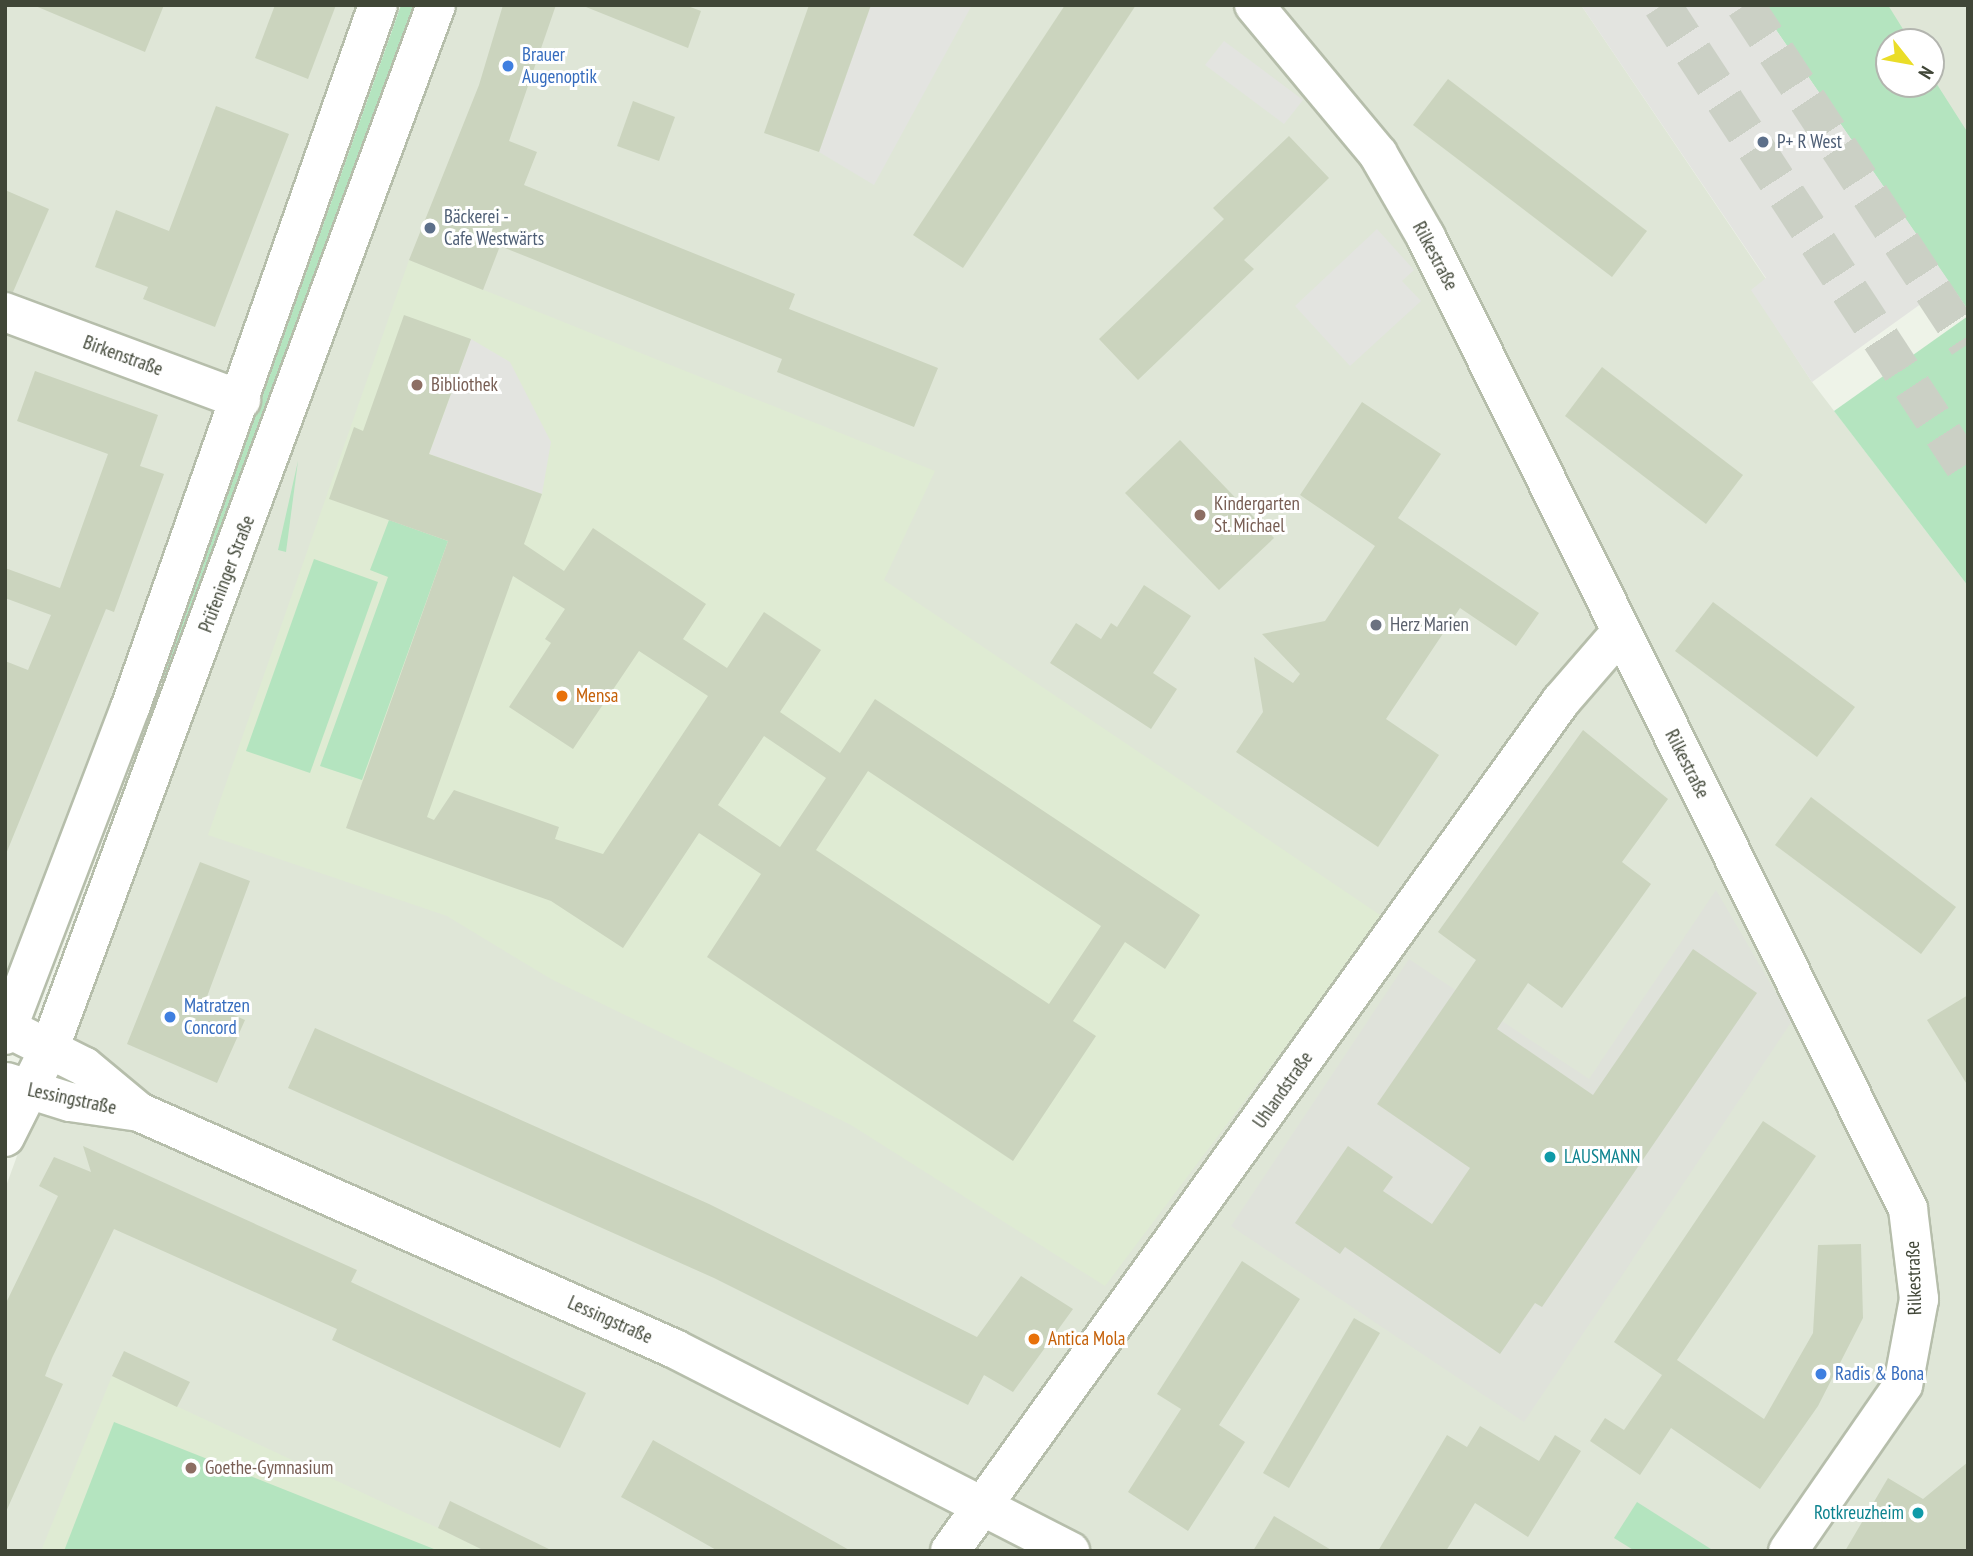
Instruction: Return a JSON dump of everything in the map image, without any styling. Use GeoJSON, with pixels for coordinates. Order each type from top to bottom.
{"type":"FeatureCollection","features":[{"type":"Feature","properties":{"kind":"street"},"geometry":{"type":"LineString","coordinates":[[6,1030],[241,400],[378,5]]}},
{"type":"Feature","properties":{"kind":"street","name":"Prüfeninger Straße"},"geometry":{"type":"LineString","coordinates":[[5,1137],[17,1087],[50,1047],[436,5]]}},
{"type":"Feature","properties":{"kind":"street","name":"Rilkestraße"},"geometry":{"type":"LineString","coordinates":[[1254,5],[1378,154],[1489,360],[1620,633],[1838,1061],[1908,1209],[1919,1299],[1903,1385],[1788,1551]]}},
{"type":"Feature","properties":{"kind":"street","name":"Birkenstraße"},"geometry":{"type":"LineString","coordinates":[[5,312],[241,400]]}},
{"type":"Feature","properties":{"kind":"street","name":"Uhlandstraße"},"geometry":{"type":"LineString","coordinates":[[950,1551],[1561,701],[1620,633]]}},
{"type":"Feature","properties":{"kind":"street","name":"Lessingstraße"},"geometry":{"type":"LineString","coordinates":[[6,1030],[50,1047],[139,1112]]}},
{"type":"Feature","properties":{"kind":"street","name":"Lessingstraße"},"geometry":{"type":"LineString","coordinates":[[17,1087],[139,1112],[675,1349],[985,1502],[1070,1551]]}},
{"type":"Feature","properties":{"kind":"shaded area"},"geometry":{"type":"Polygon","coordinates":[[[5,5],[378,5],[5,1035],[5,5]]]}},
{"type":"Feature","properties":{"kind":"shaded area"},"geometry":{"type":"Polygon","coordinates":[[[436,5],[1581,5],[1766,279],[1752,290],[1812,382],[1968,586],[1968,1551],[5,1551],[5,1189],[436,5]]]}},
{"type":"Feature","properties":{"kind":"shaded area"},"geometry":{"type":"Polygon","coordinates":[[[871,5],[972,5],[874,185],[819,152],[871,5]]]}},
{"type":"Feature","properties":{"kind":"shaded area","name":"P+ R West"},"geometry":{"type":"Polygon","coordinates":[[[1581,5],[1759,5],[1950,283],[1812,382],[1751,290],[1766,278],[1581,5]]]}},
{"type":"Feature","properties":{"kind":"shaded area"},"geometry":{"type":"Polygon","coordinates":[[[1833,5],[1968,5],[1968,218],[1892,98],[1945,98],[1945,28],[1875,28],[1875,71],[1833,5]]]}},
{"type":"Feature","properties":{"kind":"shaded area"},"geometry":{"type":"Polygon","coordinates":[[[1224,41],[1303,100],[1284,124],[1205,65],[1224,41]]]}},
{"type":"Feature","properties":{"kind":"shaded area"},"geometry":{"type":"Polygon","coordinates":[[[1377,229],[1414,270],[1402,281],[1421,301],[1350,366],[1295,306],[1377,229]]]}},
{"type":"Feature","properties":{"kind":"shaded area"},"geometry":{"type":"Polygon","coordinates":[[[409,260],[935,471],[884,580],[1383,917],[1105,1286],[851,1125],[551,979],[447,916],[208,835],[409,260]]]}},
{"type":"Feature","properties":{"kind":"shaded area"},"geometry":{"type":"Polygon","coordinates":[[[471,339],[510,362],[551,442],[542,494],[429,454],[471,339]]]}},
{"type":"Feature","properties":{"kind":"shaded area"},"geometry":{"type":"Polygon","coordinates":[[[1716,890],[1792,1021],[1524,1422],[1231,1226],[1409,959],[1589,1079],[1716,890]]]}},
{"type":"Feature","properties":{"kind":"shaded area","name":"Goethe-Gymnasium"},"geometry":{"type":"Polygon","coordinates":[[[112,1376],[438,1528],[485,1551],[41,1551],[112,1376]]]}},
{"type":"Feature","properties":{"kind":"green space"},"geometry":{"type":"Polygon","coordinates":[[[401,5],[417,5],[165,716],[65,966],[60,964],[155,723],[165,671],[401,5]]]}},
{"type":"Feature","properties":{"kind":"green space"},"geometry":{"type":"Polygon","coordinates":[[[1759,5],[1888,5],[1902,28],[1875,28],[1875,98],[1945,97],[1968,133],[1968,310],[1759,5]]]}},
{"type":"Feature","properties":{"kind":"green space"},"geometry":{"type":"Polygon","coordinates":[[[1968,316],[1968,586],[1834,411],[1968,316]]]}},
{"type":"Feature","properties":{"kind":"green space"},"geometry":{"type":"Polygon","coordinates":[[[298,461],[286,552],[278,550],[298,461]]]}},
{"type":"Feature","properties":{"kind":"green space"},"geometry":{"type":"Polygon","coordinates":[[[389,520],[448,541],[362,780],[320,766],[388,577],[370,570],[389,520]]]}},
{"type":"Feature","properties":{"kind":"green space"},"geometry":{"type":"Polygon","coordinates":[[[314,559],[378,582],[310,773],[246,751],[314,559]]]}},
{"type":"Feature","properties":{"kind":"green space","name":"Goethe-Gymnasium"},"geometry":{"type":"Polygon","coordinates":[[[114,1422],[439,1551],[64,1551],[114,1422]]]}},
{"type":"Feature","properties":{"kind":"green space"},"geometry":{"type":"Polygon","coordinates":[[[1637,1502],[1714,1551],[1635,1551],[1614,1538],[1637,1502]]]}},
{"type":"Feature","properties":{"kind":"building"},"geometry":{"type":"Polygon","coordinates":[[[33,5],[164,5],[145,52],[33,5]]]}},
{"type":"Feature","properties":{"kind":"building"},"geometry":{"type":"Polygon","coordinates":[[[275,5],[336,5],[308,79],[255,58],[275,5]]]}},
{"type":"Feature","properties":{"kind":"building"},"geometry":{"type":"Polygon","coordinates":[[[503,5],[556,5],[509,141],[537,152],[524,185],[795,294],[789,309],[938,368],[914,427],[777,372],[782,359],[500,246],[483,290],[409,260],[479,85],[503,5]]]}},
{"type":"Feature","properties":{"kind":"building"},"geometry":{"type":"Polygon","coordinates":[[[581,5],[685,5],[701,11],[688,48],[581,5]]]}},
{"type":"Feature","properties":{"kind":"building"},"geometry":{"type":"Polygon","coordinates":[[[809,5],[871,5],[819,152],[764,133],[809,5]]]}},
{"type":"Feature","properties":{"kind":"building"},"geometry":{"type":"Polygon","coordinates":[[[1065,5],[1136,5],[963,268],[913,235],[1065,5]]]}},
{"type":"Feature","properties":{"kind":"building"},"geometry":{"type":"Polygon","coordinates":[[[1448,79],[1647,231],[1612,277],[1413,125],[1448,79]]]}},
{"type":"Feature","properties":{"kind":"building"},"geometry":{"type":"Polygon","coordinates":[[[633,101],[675,117],[659,161],[617,146],[633,101]]]}},
{"type":"Feature","properties":{"kind":"building"},"geometry":{"type":"Polygon","coordinates":[[[216,106],[289,134],[215,327],[143,299],[148,287],[95,267],[116,210],[169,231],[216,106]]]}},
{"type":"Feature","properties":{"kind":"building"},"geometry":{"type":"Polygon","coordinates":[[[1289,136],[1329,178],[1244,260],[1254,269],[1138,380],[1099,339],[1224,219],[1213,208],[1289,136]]]}},
{"type":"Feature","properties":{"kind":"building"},"geometry":{"type":"Polygon","coordinates":[[[5,190],[49,209],[13,292],[5,291],[5,190]]]}},
{"type":"Feature","properties":{"kind":"building"},"geometry":{"type":"Polygon","coordinates":[[[404,315],[471,339],[429,454],[542,494],[524,544],[564,571],[593,528],[706,604],[683,639],[727,668],[764,612],[821,650],[780,712],[840,753],[875,699],[1200,915],[1165,969],[1125,942],[1073,1021],[1096,1036],[1013,1161],[707,957],[761,874],[699,833],[623,948],[551,901],[346,828],[448,541],[329,499],[354,427],[363,431],[404,315]],[[513,576],[427,817],[434,820],[454,790],[559,827],[555,839],[603,854],[708,696],[639,651],[573,749],[509,707],[551,643],[545,639],[565,609],[513,576]],[[764,736],[718,805],[780,847],[826,778],[764,736]],[[868,771],[816,850],[1049,1004],[1101,926],[868,771]]]}},
{"type":"Feature","properties":{"kind":"building"},"geometry":{"type":"Polygon","coordinates":[[[1602,367],[1743,475],[1706,524],[1565,416],[1602,367]]]}},
{"type":"Feature","properties":{"kind":"building"},"geometry":{"type":"Polygon","coordinates":[[[35,371],[158,415],[140,466],[164,474],[114,612],[106,609],[6,854],[5,661],[28,670],[51,615],[5,598],[5,568],[60,588],[108,454],[17,421],[35,371]]]}},
{"type":"Feature","properties":{"kind":"building","name":"Herz Marien"},"geometry":{"type":"Polygon","coordinates":[[[1362,402],[1441,454],[1398,518],[1539,613],[1516,646],[1460,608],[1386,719],[1439,755],[1378,847],[1236,752],[1263,712],[1254,657],[1293,683],[1300,674],[1262,634],[1325,621],[1375,546],[1300,495],[1362,402]]]}},
{"type":"Feature","properties":{"kind":"building","name":"Kindergarten St. Michael"},"geometry":{"type":"Polygon","coordinates":[[[1180,440],[1274,538],[1219,590],[1125,493],[1180,440]]]}},
{"type":"Feature","properties":{"kind":"building"},"geometry":{"type":"Polygon","coordinates":[[[1144,585],[1191,616],[1153,673],[1177,689],[1151,729],[1050,663],[1076,623],[1101,639],[1111,623],[1117,627],[1144,585]]]}},
{"type":"Feature","properties":{"kind":"building"},"geometry":{"type":"Polygon","coordinates":[[[1713,602],[1855,707],[1817,757],[1675,651],[1713,602]]]}},
{"type":"Feature","properties":{"kind":"building","name":"LAUSMANN"},"geometry":{"type":"Polygon","coordinates":[[[1583,730],[1668,799],[1622,862],[1651,884],[1562,1008],[1528,983],[1497,1029],[1593,1095],[1693,949],[1757,993],[1542,1307],[1535,1303],[1500,1354],[1345,1247],[1340,1254],[1295,1223],[1348,1146],[1393,1177],[1383,1191],[1432,1224],[1470,1168],[1377,1104],[1476,960],[1438,932],[1583,730]]]}},
{"type":"Feature","properties":{"kind":"building"},"geometry":{"type":"Polygon","coordinates":[[[1811,797],[1956,907],[1921,954],[1775,845],[1811,797]]]}},
{"type":"Feature","properties":{"kind":"building"},"geometry":{"type":"Polygon","coordinates":[[[200,862],[250,881],[205,1002],[245,1020],[217,1083],[127,1044],[200,862]]]}},
{"type":"Feature","properties":{"kind":"building"},"geometry":{"type":"Polygon","coordinates":[[[1968,995],[1968,1086],[1927,1020],[1968,995]]]}},
{"type":"Feature","properties":{"kind":"building"},"geometry":{"type":"Polygon","coordinates":[[[315,1028],[709,1204],[977,1337],[1021,1276],[1073,1309],[1013,1392],[984,1375],[968,1405],[714,1278],[288,1088],[315,1028]]]}},
{"type":"Feature","properties":{"kind":"building"},"geometry":{"type":"Polygon","coordinates":[[[1763,1121],[1816,1156],[1677,1360],[1764,1419],[1813,1333],[1818,1245],[1861,1244],[1863,1318],[1818,1406],[1760,1489],[1671,1428],[1640,1475],[1590,1441],[1605,1418],[1624,1430],[1662,1375],[1614,1342],[1763,1121]]]}},
{"type":"Feature","properties":{"kind":"building"},"geometry":{"type":"Polygon","coordinates":[[[83,1146],[357,1270],[351,1282],[586,1393],[560,1448],[332,1340],[337,1329],[114,1229],[45,1376],[63,1384],[5,1514],[5,1305],[58,1196],[39,1186],[54,1157],[91,1172],[83,1146]]]}},
{"type":"Feature","properties":{"kind":"building"},"geometry":{"type":"Polygon","coordinates":[[[1242,1261],[1300,1299],[1219,1425],[1245,1442],[1188,1531],[1128,1492],[1181,1409],[1157,1394],[1242,1261]]]}},
{"type":"Feature","properties":{"kind":"building"},"geometry":{"type":"Polygon","coordinates":[[[1354,1318],[1380,1333],[1289,1488],[1263,1473],[1354,1318]]]}},
{"type":"Feature","properties":{"kind":"building"},"geometry":{"type":"Polygon","coordinates":[[[124,1351],[190,1382],[177,1407],[112,1376],[124,1351]]]}},
{"type":"Feature","properties":{"kind":"building"},"geometry":{"type":"Polygon","coordinates":[[[1480,1426],[1539,1461],[1555,1435],[1581,1451],[1528,1537],[1475,1503],[1446,1551],[1378,1551],[1447,1435],[1467,1447],[1480,1426]]]}},
{"type":"Feature","properties":{"kind":"building"},"geometry":{"type":"Polygon","coordinates":[[[653,1440],[851,1551],[718,1551],[621,1497],[653,1440]]]}},
{"type":"Feature","properties":{"kind":"building","name":"Rotkreuzheim"},"geometry":{"type":"Polygon","coordinates":[[[1968,1462],[1968,1551],[1845,1551],[1888,1478],[1923,1499],[1968,1462]]]}},
{"type":"Feature","properties":{"kind":"building"},"geometry":{"type":"Polygon","coordinates":[[[450,1501],[553,1551],[485,1551],[438,1528],[450,1501]]]}},
{"type":"Feature","properties":{"kind":"building"},"geometry":{"type":"Polygon","coordinates":[[[1274,1516],[1333,1551],[1253,1551],[1274,1516]]]}},
{"type":"Feature","properties":{"kind":"tunnel"},"geometry":{"type":"LineString","coordinates":[[1662,5],[1968,472]]}},
{"type":"Feature","properties":{"kind":"tunnel"},"geometry":{"type":"LineString","coordinates":[[1745,5],[1968,344]]}},
{"type":"Feature","properties":{"kind":"place","name":"Brauer Augenoptik"},"geometry":{"type":"Point","coordinates":[508,66]}},
{"type":"Feature","properties":{"kind":"place","name":"P+ R West"},"geometry":{"type":"Point","coordinates":[1763,142]}},
{"type":"Feature","properties":{"kind":"place","name":"Bäckerei - Cafe Westwärts"},"geometry":{"type":"Point","coordinates":[430,228]}},
{"type":"Feature","properties":{"kind":"place","name":"Bibliothek"},"geometry":{"type":"Point","coordinates":[417,385]}},
{"type":"Feature","properties":{"kind":"place","name":"Kindergarten St. Michael"},"geometry":{"type":"Point","coordinates":[1200,515]}},
{"type":"Feature","properties":{"kind":"place","name":"Herz Marien"},"geometry":{"type":"Point","coordinates":[1376,625]}},
{"type":"Feature","properties":{"kind":"place","name":"Mensa"},"geometry":{"type":"Point","coordinates":[562,696]}},
{"type":"Feature","properties":{"kind":"place","name":"Matratzen Concord"},"geometry":{"type":"Point","coordinates":[170,1017]}},
{"type":"Feature","properties":{"kind":"place","name":"LAUSMANN"},"geometry":{"type":"Point","coordinates":[1550,1157]}},
{"type":"Feature","properties":{"kind":"place","name":"Antica Mola"},"geometry":{"type":"Point","coordinates":[1034,1339]}},
{"type":"Feature","properties":{"kind":"place","name":"Radis & Bona"},"geometry":{"type":"Point","coordinates":[1821,1374]}},
{"type":"Feature","properties":{"kind":"place","name":"Goethe-Gymnasium"},"geometry":{"type":"Point","coordinates":[191,1468]}},
{"type":"Feature","properties":{"kind":"place","name":"Rotkreuzheim"},"geometry":{"type":"Point","coordinates":[1918,1513]}}]}
